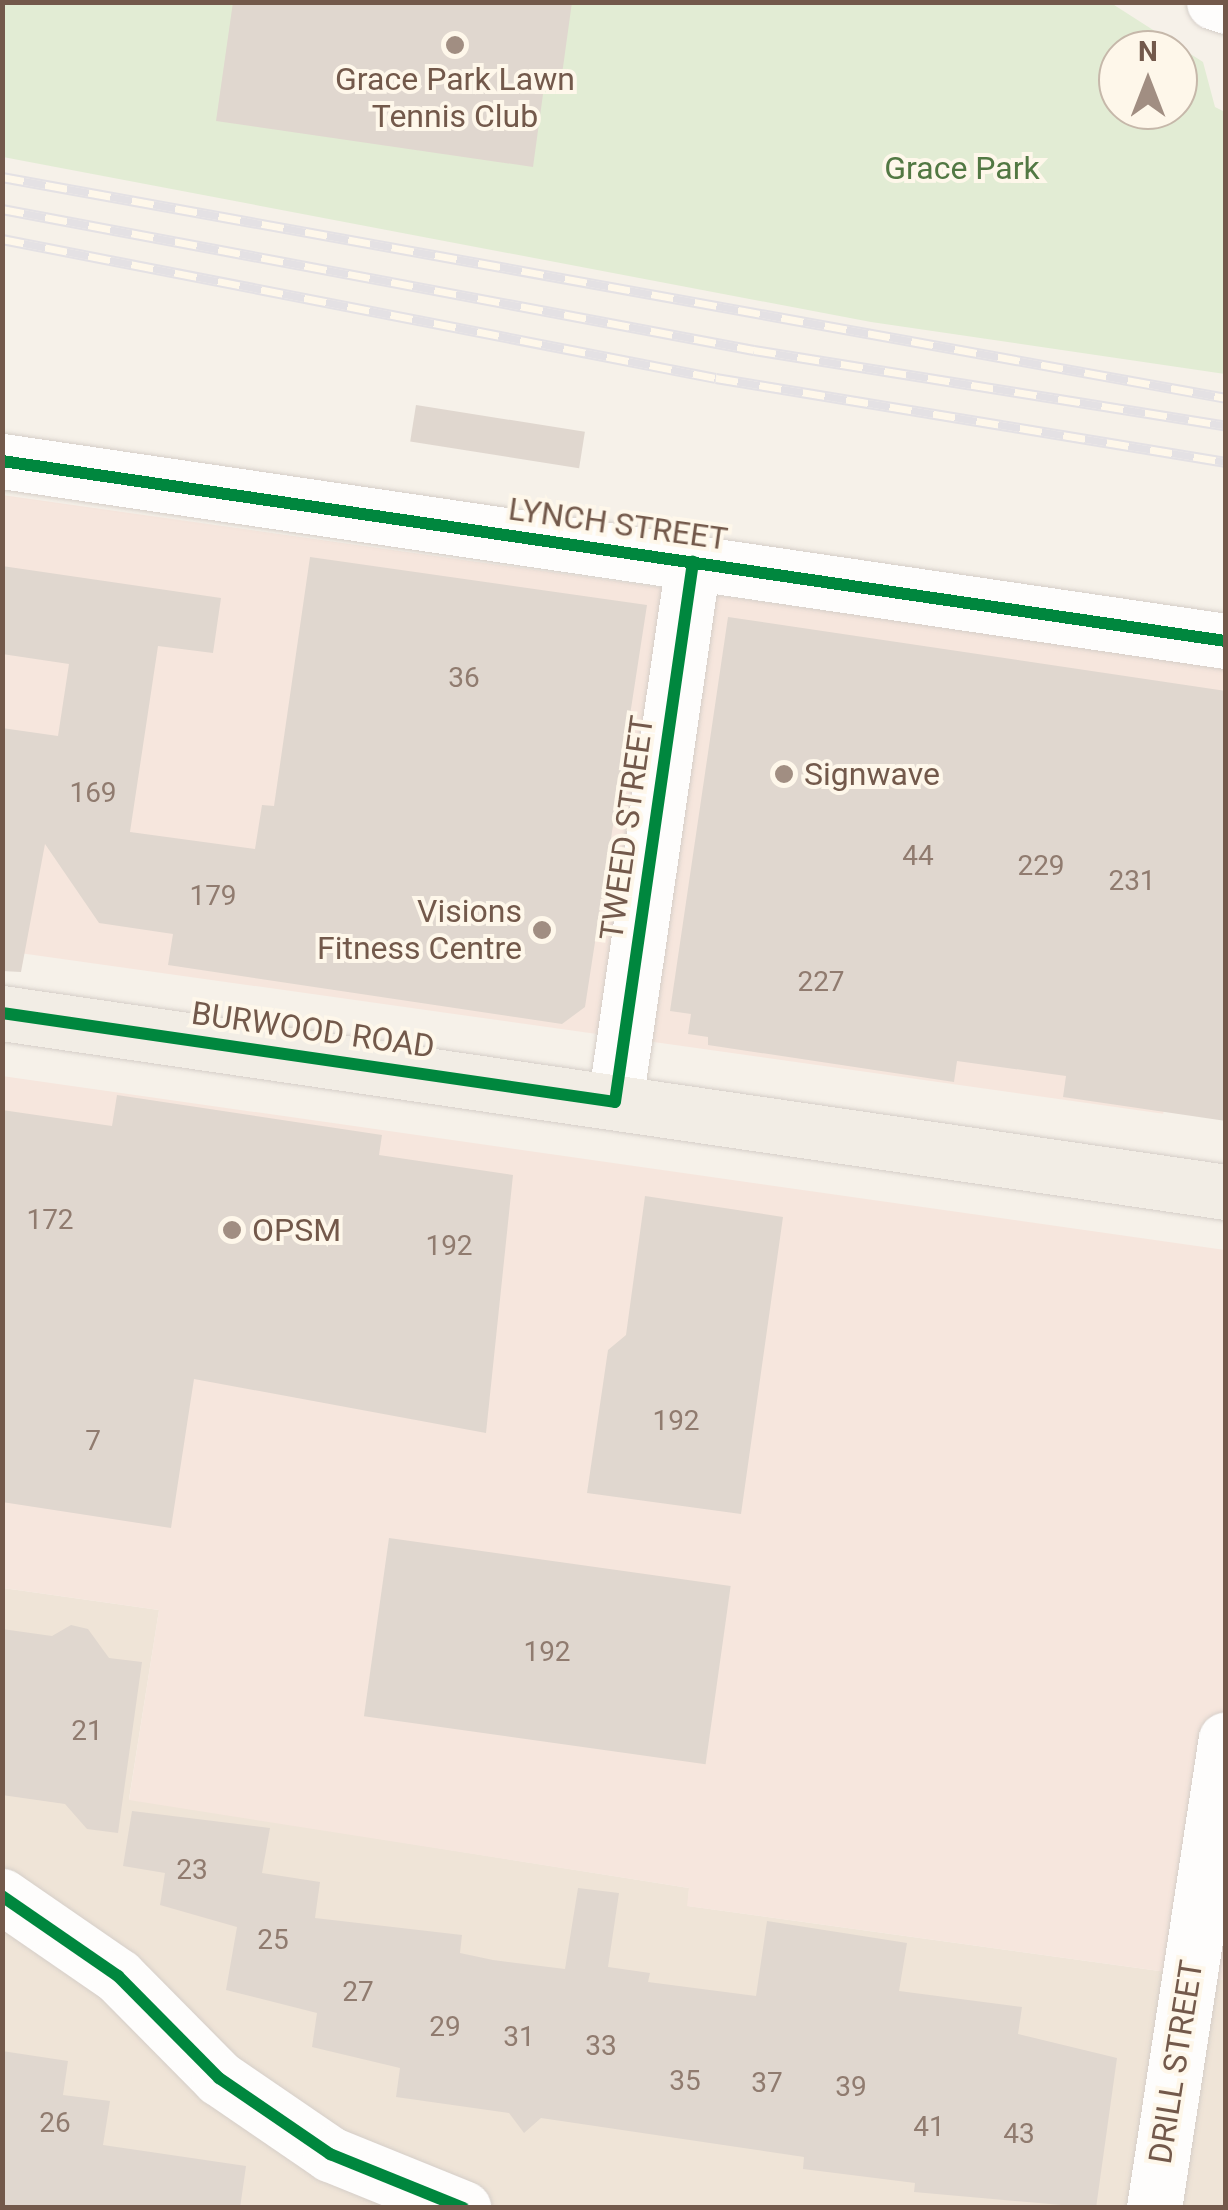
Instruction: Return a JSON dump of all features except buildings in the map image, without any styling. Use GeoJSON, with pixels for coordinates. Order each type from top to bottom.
{"type":"FeatureCollection","features":[{"type":"Feature","properties":{"kind":"main road","name":"BURWOOD ROAD"},"geometry":{"type":"LineString","coordinates":[[2,1012],[1226,1192]]}},
{"type":"Feature","properties":{"kind":"street"},"geometry":{"type":"LineString","coordinates":[[1214,2],[1226,6]]}},
{"type":"Feature","properties":{"kind":"street","name":"LYNCH STREET"},"geometry":{"type":"LineString","coordinates":[[2,461],[1226,642]]}},
{"type":"Feature","properties":{"kind":"street","name":"TWEED STREET"},"geometry":{"type":"LineString","coordinates":[[615,1102],[693,562]]}},
{"type":"Feature","properties":{"kind":"street","name":"DRILL STREET"},"geometry":{"type":"LineString","coordinates":[[1154,2208],[1226,1740]]}},
{"type":"Feature","properties":{"kind":"street"},"geometry":{"type":"LineString","coordinates":[[2,1896],[118,1976],[219,2078],[330,2154],[463,2208]]}},
{"type":"Feature","properties":{"kind":"shaded area"},"geometry":{"type":"Polygon","coordinates":[[[2,495],[1226,667],[1163,1114],[2,950],[2,495]]]}},
{"type":"Feature","properties":{"kind":"shaded area"},"geometry":{"type":"Polygon","coordinates":[[[2,1076],[1225,1250],[1225,1980],[687,1906],[689,1888],[129,1800],[159,1610],[3,1588],[2,1076]]]}},
{"type":"Feature","properties":{"kind":"shaded area"},"geometry":{"type":"Polygon","coordinates":[[[3,1588],[159,1610],[129,1799],[689,1888],[688,1906],[1225,1980],[1225,2207],[3,2208],[3,1588]]]}},
{"type":"Feature","properties":{"kind":"green space","name":"Grace Park"},"geometry":{"type":"Polygon","coordinates":[[[2,3],[1111,3],[1153,30],[1098,30],[1098,130],[1198,130],[1198,59],[1203,62],[1215,107],[1225,112],[1225,374],[871,322],[3,157],[2,3]]]}},
{"type":"Feature","properties":{"kind":"railway"},"geometry":{"type":"LineString","coordinates":[[2,177],[1226,398]]}},
{"type":"Feature","properties":{"kind":"railway"},"geometry":{"type":"LineString","coordinates":[[2,209],[754,350],[1226,426]]}},
{"type":"Feature","properties":{"kind":"railway"},"geometry":{"type":"LineString","coordinates":[[2,239],[716,378],[1226,462]]}},
{"type":"Feature","properties":{"kind":"cycle path"},"geometry":{"type":"LineString","coordinates":[[2,461],[1226,641]]}},
{"type":"Feature","properties":{"kind":"cycle path"},"geometry":{"type":"LineString","coordinates":[[2,1013],[615,1102],[693,562]]}},
{"type":"Feature","properties":{"kind":"cycle path"},"geometry":{"type":"LineString","coordinates":[[2,1896],[118,1976],[219,2078],[330,2154],[463,2208]]}},
{"type":"Feature","properties":{"kind":"place","name":"Grace Park Lawn Tennis Club"},"geometry":{"type":"Point","coordinates":[455,45]}},
{"type":"Feature","properties":{"kind":"place","name":"Signwave"},"geometry":{"type":"Point","coordinates":[784,774]}},
{"type":"Feature","properties":{"kind":"place","name":"Visions Fitness Centre"},"geometry":{"type":"Point","coordinates":[542,930]}},
{"type":"Feature","properties":{"kind":"place","name":"OPSM"},"geometry":{"type":"Point","coordinates":[232,1230]}}]}
